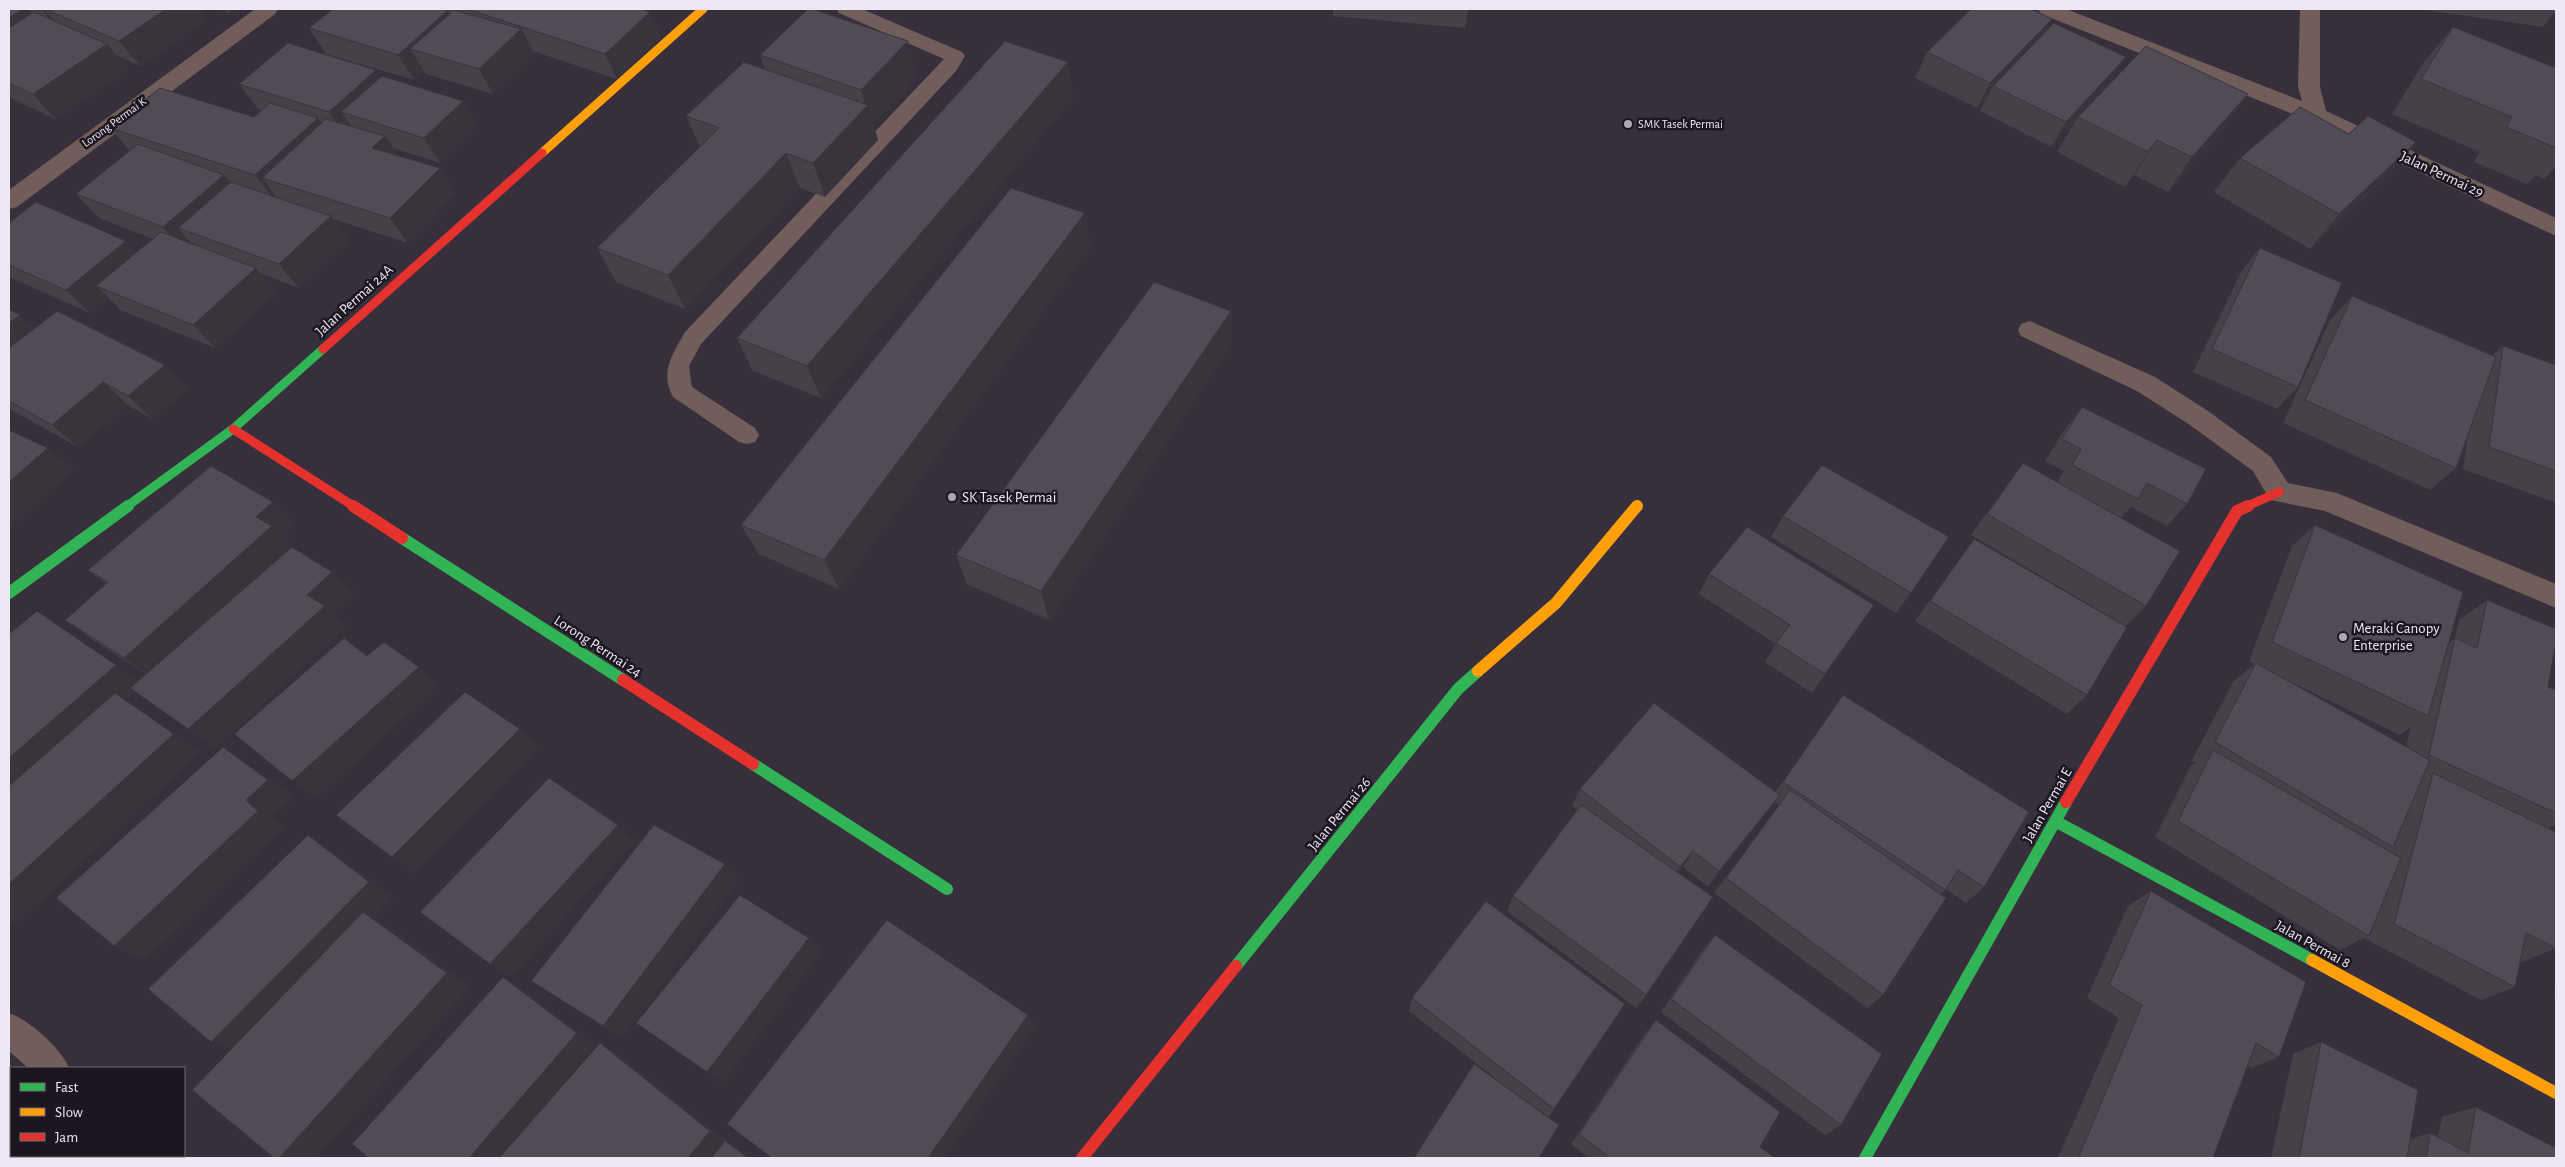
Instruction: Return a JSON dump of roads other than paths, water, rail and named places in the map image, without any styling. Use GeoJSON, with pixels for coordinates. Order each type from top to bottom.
{"type":"FeatureCollection","features":[{"type":"Feature","properties":{"kind":"street","name":"Lorong Permai K"},"geometry":{"type":"LineString","coordinates":[[9,200],[268,9]]}},
{"type":"Feature","properties":{"kind":"street","name":"Jalan Permai 24A"},"geometry":{"type":"LineString","coordinates":[[9,593],[233,428],[703,9]]}},
{"type":"Feature","properties":{"kind":"street","name":"Jalan Permai 29"},"geometry":{"type":"LineString","coordinates":[[2048,9],[2316,115],[2556,228]]}},
{"type":"Feature","properties":{"kind":"street"},"geometry":{"type":"LineString","coordinates":[[2310,9],[2309,87],[2316,115]]}},
{"type":"Feature","properties":{"kind":"street"},"geometry":{"type":"LineString","coordinates":[[2030,330],[2146,384],[2199,418],[2262,464],[2279,492],[2328,501],[2556,596]]}},
{"type":"Feature","properties":{"kind":"street","name":"Lorong Permai 24"},"geometry":{"type":"LineString","coordinates":[[233,428],[947,889]]}},
{"type":"Feature","properties":{"kind":"street","name":"Jalan Permai E"},"geometry":{"type":"LineString","coordinates":[[1866,1158],[2055,821],[2236,510],[2279,492]]}},
{"type":"Feature","properties":{"kind":"street","name":"Jalan Permai 26"},"geometry":{"type":"LineString","coordinates":[[1086,1157],[1458,689],[1556,603],[1637,506]]}},
{"type":"Feature","properties":{"kind":"street","name":"Jalan Permai 8"},"geometry":{"type":"LineString","coordinates":[[2055,821],[2556,1093]]}},
{"type":"Feature","properties":{"kind":"street"},"geometry":{"type":"LineString","coordinates":[[9,1029],[51,1067]]}},
{"type":"Feature","properties":{"kind":"lane"},"geometry":{"type":"LineString","coordinates":[[747,435],[681,390],[678,366],[693,338],[949,67],[955,56],[846,9]]}},
{"type":"Feature","properties":{"kind":"place","name":"SMK Tasek Permai"},"geometry":{"type":"Point","coordinates":[1628,124]}},
{"type":"Feature","properties":{"kind":"place","name":"SK Tasek Permai"},"geometry":{"type":"Point","coordinates":[952,497]}},
{"type":"Feature","properties":{"kind":"place","name":"Meraki Canopy Enterprise"},"geometry":{"type":"Point","coordinates":[2343,637]}}]}
